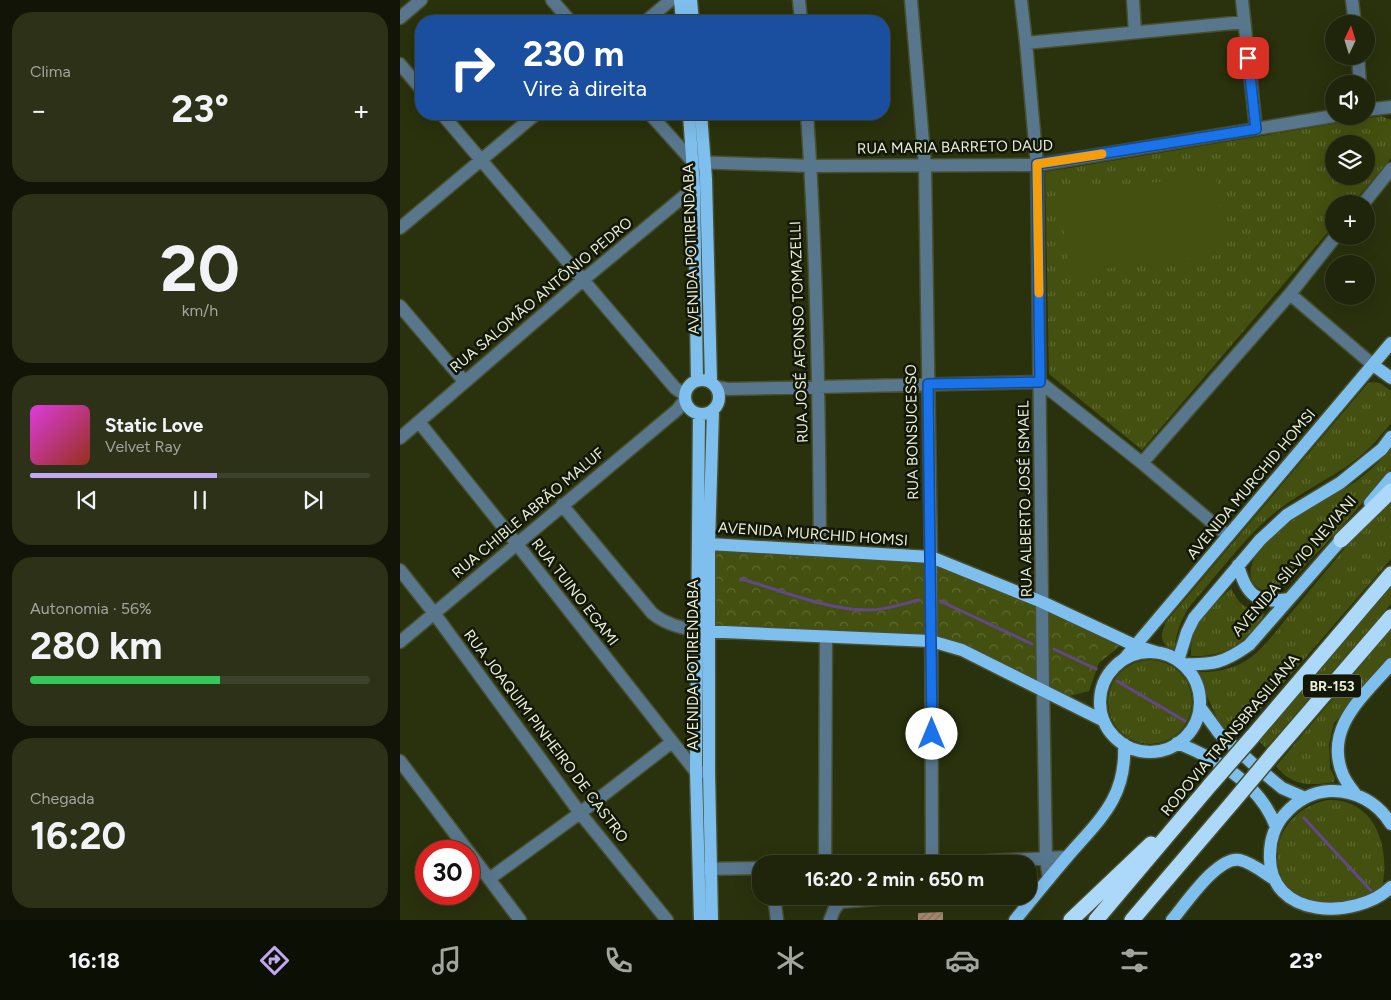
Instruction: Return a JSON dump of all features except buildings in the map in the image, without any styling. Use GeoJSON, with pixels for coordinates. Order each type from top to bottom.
{"type":"FeatureCollection","features":[{"type":"Feature","properties":{"kind":"highway"},"geometry":{"type":"LineString","coordinates":[[1341,540],[1391,491]]}},
{"type":"Feature","properties":{"kind":"highway","name":"RODOVIA TRANSBRASILIANA"},"geometry":{"type":"LineString","coordinates":[[1096,920],[1391,574]]}},
{"type":"Feature","properties":{"kind":"highway","name":"BR-153"},"geometry":{"type":"LineString","coordinates":[[1132,920],[1391,617]]}},
{"type":"Feature","properties":{"kind":"highway"},"geometry":{"type":"LineString","coordinates":[[1071,920],[1157,837],[1167,836]]}},
{"type":"Feature","properties":{"kind":"main road"},"geometry":{"type":"LineString","coordinates":[[680,0],[681,15]]}},
{"type":"Feature","properties":{"kind":"main road"},"geometry":{"type":"LineString","coordinates":[[691,0],[692,15]]}},
{"type":"Feature","properties":{"kind":"main road","name":"AVENIDA POTIRENDABA"},"geometry":{"type":"LineString","coordinates":[[690,120],[699,163],[706,179],[718,389]]}},
{"type":"Feature","properties":{"kind":"main road","name":"AVENIDA POTIRENDABA"},"geometry":{"type":"LineString","coordinates":[[700,920],[704,869],[702,772],[687,398],[694,187],[699,163],[701,120]]}},
{"type":"Feature","properties":{"kind":"main road","name":"AVENIDA MURCHID HOMSI"},"geometry":{"type":"LineString","coordinates":[[1124,659],[1391,343]]}},
{"type":"Feature","properties":{"kind":"main road"},"geometry":{"type":"LineString","coordinates":[[1372,365],[1391,378]]}},
{"type":"Feature","properties":{"kind":"main road"},"geometry":{"type":"LineString","coordinates":[[706,381],[718,389],[718,404],[713,411],[706,414],[687,398],[706,381]]}},
{"type":"Feature","properties":{"kind":"main road","name":"AVENIDA POTIRENDABA"},"geometry":{"type":"LineString","coordinates":[[702,772],[710,631],[713,411]]}},
{"type":"Feature","properties":{"kind":"main road"},"geometry":{"type":"LineString","coordinates":[[1181,663],[1187,632],[1194,618],[1238,565],[1287,514],[1340,483],[1382,449],[1391,437]]}},
{"type":"Feature","properties":{"kind":"main road","name":"AVENIDA SÍLVIO NEVIANI"},"geometry":{"type":"LineString","coordinates":[[1181,663],[1210,664],[1222,662],[1249,645],[1341,540],[1391,478]]}},
{"type":"Feature","properties":{"kind":"main road","name":"AVENIDA MURCHID HOMSI"},"geometry":{"type":"LineString","coordinates":[[710,544],[931,557],[1042,602],[1136,646],[1159,653]]}},
{"type":"Feature","properties":{"kind":"main road"},"geometry":{"type":"LineString","coordinates":[[1238,565],[1242,581],[1250,592],[1262,599],[1275,602],[1289,599]]}},
{"type":"Feature","properties":{"kind":"main road"},"geometry":{"type":"LineString","coordinates":[[696,630],[931,641],[962,650],[1104,721]]}},
{"type":"Feature","properties":{"kind":"main road"},"geometry":{"type":"LineString","coordinates":[[1159,653],[1181,663],[1199,691],[1200,707],[1195,724],[1190,732],[1177,743],[1162,750],[1154,751],[1139,750],[1124,744],[1116,738],[1104,721],[1100,705],[1104,682],[1112,669],[1124,659],[1139,654],[1159,653]]}},
{"type":"Feature","properties":{"kind":"main road"},"geometry":{"type":"LineString","coordinates":[[1356,794],[1344,776],[1339,762],[1338,743],[1341,727],[1350,712],[1391,664]]}},
{"type":"Feature","properties":{"kind":"main road"},"geometry":{"type":"LineString","coordinates":[[1200,707],[1219,733],[1253,764],[1282,788],[1306,798]]}},
{"type":"Feature","properties":{"kind":"main road"},"geometry":{"type":"LineString","coordinates":[[1177,743],[1205,754],[1242,779],[1271,813],[1276,827]]}},
{"type":"Feature","properties":{"kind":"main road"},"geometry":{"type":"LineString","coordinates":[[1015,920],[1104,816],[1120,780],[1125,759],[1124,744]]}},
{"type":"Feature","properties":{"kind":"main road"},"geometry":{"type":"LineString","coordinates":[[1391,824],[1381,810],[1356,794],[1325,792],[1306,798],[1289,810],[1276,827],[1270,847],[1274,879],[1278,888],[1291,903],[1310,917],[1326,920],[1346,919],[1356,916],[1374,907],[1391,887]]}},
{"type":"Feature","properties":{"kind":"main road"},"geometry":{"type":"LineString","coordinates":[[1172,920],[1215,870],[1228,860],[1238,859],[1274,879]]}},
{"type":"Feature","properties":{"kind":"main road","name":"AVENIDA POTIRENDABA"},"geometry":{"type":"LineString","coordinates":[[704,869],[712,920]]}},
{"type":"Feature","properties":{"kind":"street"},"geometry":{"type":"LineString","coordinates":[[400,18],[421,0]]}},
{"type":"Feature","properties":{"kind":"street"},"geometry":{"type":"LineString","coordinates":[[552,0],[565,15]]}},
{"type":"Feature","properties":{"kind":"street"},"geometry":{"type":"LineString","coordinates":[[653,15],[671,0]]}},
{"type":"Feature","properties":{"kind":"street"},"geometry":{"type":"LineString","coordinates":[[799,0],[800,15]]}},
{"type":"Feature","properties":{"kind":"street","name":"RUA BONSUCESSO"},"geometry":{"type":"LineString","coordinates":[[911,0],[925,166],[931,557],[932,855]]}},
{"type":"Feature","properties":{"kind":"street","name":"RUA ALBERTO JOSÉ ISMAEL"},"geometry":{"type":"LineString","coordinates":[[1021,0],[1037,164],[1043,690],[1046,859],[1049,879]]}},
{"type":"Feature","properties":{"kind":"street"},"geometry":{"type":"LineString","coordinates":[[1132,0],[1135,32]]}},
{"type":"Feature","properties":{"kind":"street"},"geometry":{"type":"LineString","coordinates":[[1242,0],[1256,129]]}},
{"type":"Feature","properties":{"kind":"street"},"geometry":{"type":"LineString","coordinates":[[1352,0],[1353,15]]}},
{"type":"Feature","properties":{"kind":"street"},"geometry":{"type":"LineString","coordinates":[[1026,42],[1244,22]]}},
{"type":"Feature","properties":{"kind":"street"},"geometry":{"type":"LineString","coordinates":[[400,64],[415,82]]}},
{"type":"Feature","properties":{"kind":"street"},"geometry":{"type":"LineString","coordinates":[[1375,109],[1391,107]]}},
{"type":"Feature","properties":{"kind":"street","name":"RUA MARIA BARRETO DAUD"},"geometry":{"type":"LineString","coordinates":[[699,163],[810,166],[1037,164],[1325,118]]}},
{"type":"Feature","properties":{"kind":"street"},"geometry":{"type":"LineString","coordinates":[[447,120],[583,280],[687,398]]}},
{"type":"Feature","properties":{"kind":"street"},"geometry":{"type":"LineString","coordinates":[[400,228],[529,120]]}},
{"type":"Feature","properties":{"kind":"street"},"geometry":{"type":"LineString","coordinates":[[656,120],[699,163]]}},
{"type":"Feature","properties":{"kind":"street","name":"RUA JOSÉ AFONSO TOMAZELLI"},"geometry":{"type":"LineString","coordinates":[[807,120],[818,386],[820,550]]}},
{"type":"Feature","properties":{"kind":"street"},"geometry":{"type":"LineString","coordinates":[[1370,195],[1391,169]]}},
{"type":"Feature","properties":{"kind":"street","name":"RUA SALOMÃO ANTÔNIO PEDRO"},"geometry":{"type":"LineString","coordinates":[[400,438],[583,280],[706,179]]}},
{"type":"Feature","properties":{"kind":"street"},"geometry":{"type":"LineString","coordinates":[[1142,463],[1290,294],[1329,245]]}},
{"type":"Feature","properties":{"kind":"street"},"geometry":{"type":"LineString","coordinates":[[1290,294],[1372,365]]}},
{"type":"Feature","properties":{"kind":"street"},"geometry":{"type":"LineString","coordinates":[[400,306],[464,381]]}},
{"type":"Feature","properties":{"kind":"street"},"geometry":{"type":"LineString","coordinates":[[718,389],[1040,382],[1142,463],[1228,536]]}},
{"type":"Feature","properties":{"kind":"street","name":"RUA CHIBLE ABRÃO MALUF"},"geometry":{"type":"LineString","coordinates":[[400,642],[687,398]]}},
{"type":"Feature","properties":{"kind":"street","name":"RUA TUINO EGAMI"},"geometry":{"type":"LineString","coordinates":[[419,422],[672,742],[702,772]]}},
{"type":"Feature","properties":{"kind":"street"},"geometry":{"type":"LineString","coordinates":[[562,505],[652,614],[665,622],[696,630]]}},
{"type":"Feature","properties":{"kind":"street","name":"RUA JOAQUIM PINHEIRO DE CASTRO"},"geometry":{"type":"LineString","coordinates":[[400,570],[434,613],[580,813],[667,920]]}},
{"type":"Feature","properties":{"kind":"street"},"geometry":{"type":"LineString","coordinates":[[825,855],[826,636]]}},
{"type":"Feature","properties":{"kind":"street"},"geometry":{"type":"LineString","coordinates":[[490,879],[672,742]]}},
{"type":"Feature","properties":{"kind":"street"},"geometry":{"type":"LineString","coordinates":[[400,761],[461,840]]}},
{"type":"Feature","properties":{"kind":"street"},"geometry":{"type":"LineString","coordinates":[[1037,859],[1067,857]]}},
{"type":"Feature","properties":{"kind":"street"},"geometry":{"type":"LineString","coordinates":[[480,866],[520,920]]}},
{"type":"Feature","properties":{"kind":"street"},"geometry":{"type":"LineString","coordinates":[[704,869],[752,868]]}},
{"type":"Feature","properties":{"kind":"street"},"geometry":{"type":"LineString","coordinates":[[775,905],[777,920]]}},
{"type":"Feature","properties":{"kind":"street"},"geometry":{"type":"LineString","coordinates":[[830,920],[838,905]]}},
{"type":"Feature","properties":{"kind":"green space"},"geometry":{"type":"Polygon","coordinates":[[[1381,116],[1391,120],[1391,158],[1375,177],[1375,135],[1325,135],[1325,185],[1368,185],[1360,195],[1325,195],[1325,236],[1142,450],[1049,374],[1045,172],[1327,125],[1375,125],[1375,117],[1381,116]]]}},
{"type":"Feature","properties":{"kind":"green space"},"geometry":{"type":"Polygon","coordinates":[[[1216,175],[1226,254],[1069,273],[1059,194],[1216,175]]]}},
{"type":"Feature","properties":{"kind":"green space"},"geometry":{"type":"Polygon","coordinates":[[[1368,383],[1380,383],[1391,391],[1391,422],[1389,425],[1371,447],[1358,458],[1290,501],[1253,533],[1189,607],[1179,628],[1174,651],[1172,651],[1162,640],[1165,623],[1368,383]]]}},
{"type":"Feature","properties":{"kind":"green space"},"geometry":{"type":"Polygon","coordinates":[[[1391,449],[1391,469],[1342,527],[1296,576],[1276,590],[1263,590],[1257,587],[1252,580],[1252,564],[1259,551],[1269,539],[1295,518],[1357,480],[1373,468],[1391,449]]]}},
{"type":"Feature","properties":{"kind":"green space"},"geometry":{"type":"Polygon","coordinates":[[[1391,498],[1391,559],[1242,731],[1232,727],[1224,728],[1215,714],[1196,672],[1210,672],[1231,668],[1244,662],[1263,647],[1354,538],[1391,498]]]}},
{"type":"Feature","properties":{"kind":"green space"},"geometry":{"type":"Polygon","coordinates":[[[714,547],[926,560],[927,636],[714,627],[714,547]]]}},
{"type":"Feature","properties":{"kind":"green space"},"geometry":{"type":"Polygon","coordinates":[[[934,562],[1038,604],[1039,686],[935,638],[934,562]]]}},
{"type":"Feature","properties":{"kind":"green space"},"geometry":{"type":"Polygon","coordinates":[[[1391,586],[1391,604],[1266,748],[1259,741],[1391,586]]]}},
{"type":"Feature","properties":{"kind":"green space"},"geometry":{"type":"Polygon","coordinates":[[[1231,588],[1244,606],[1265,614],[1250,633],[1234,646],[1215,654],[1191,656],[1197,626],[1208,610],[1231,588]]]}},
{"type":"Feature","properties":{"kind":"green space"},"geometry":{"type":"Polygon","coordinates":[[[1047,608],[1120,646],[1099,663],[1089,691],[1062,698],[1047,691],[1047,608]]]}},
{"type":"Feature","properties":{"kind":"green space"},"geometry":{"type":"Polygon","coordinates":[[[1391,630],[1391,657],[1334,723],[1329,744],[1330,768],[1335,778],[1334,782],[1309,784],[1288,778],[1276,766],[1391,630]]]}},
{"type":"Feature","properties":{"kind":"green space"},"geometry":{"type":"Polygon","coordinates":[[[1150,660],[1173,667],[1185,679],[1192,702],[1185,725],[1173,737],[1150,744],[1127,737],[1115,725],[1108,702],[1115,679],[1127,667],[1150,660]]]}},
{"type":"Feature","properties":{"kind":"green space"},"geometry":{"type":"Polygon","coordinates":[[[1328,800],[1344,801],[1357,807],[1368,816],[1376,827],[1381,841],[1384,856],[1382,888],[1351,911],[1291,894],[1282,879],[1279,869],[1277,857],[1279,845],[1282,834],[1288,824],[1305,809],[1316,803],[1328,800]]]}},
{"type":"Feature","properties":{"kind":"waterway"},"geometry":{"type":"LineString","coordinates":[[741,579],[819,603],[850,609],[879,609],[919,600]]}},
{"type":"Feature","properties":{"kind":"waterway"},"geometry":{"type":"LineString","coordinates":[[940,601],[1032,644]]}},
{"type":"Feature","properties":{"kind":"waterway"},"geometry":{"type":"LineString","coordinates":[[1054,649],[1096,669]]}},
{"type":"Feature","properties":{"kind":"waterway"},"geometry":{"type":"LineString","coordinates":[[1117,681],[1185,721]]}},
{"type":"Feature","properties":{"kind":"waterway"},"geometry":{"type":"LineString","coordinates":[[1304,818],[1374,894]]}},
{"type":"Feature","properties":{"kind":"slow traffic"},"geometry":{"type":"LineString","coordinates":[[1039,293],[1037,164],[1102,154]]}},
{"type":"Feature","properties":{"kind":"route"},"geometry":{"type":"LineString","coordinates":[[932,734],[928,384],[1040,382],[1037,164],[1256,129],[1248,58]]}}]}
